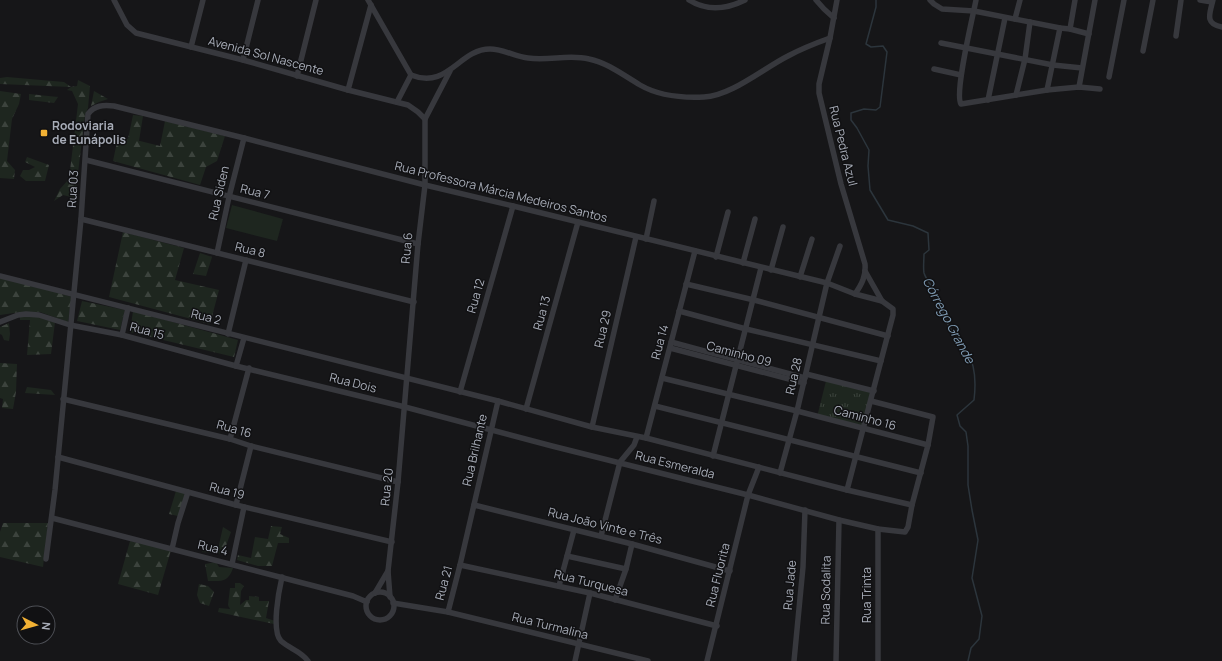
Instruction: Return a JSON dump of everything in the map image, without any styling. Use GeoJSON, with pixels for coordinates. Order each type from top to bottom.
{"type":"FeatureCollection","features":[{"type":"Feature","properties":{"kind":"street","name":"Avenida Sol Nascente"},"geometry":{"type":"LineString","coordinates":[[114,0],[127,25],[136,33],[243,60],[348,90],[408,105],[418,112],[424,119]]}},
{"type":"Feature","properties":{"kind":"street"},"geometry":{"type":"LineString","coordinates":[[191,47],[203,0]]}},
{"type":"Feature","properties":{"kind":"street"},"geometry":{"type":"LineString","coordinates":[[243,60],[258,0]]}},
{"type":"Feature","properties":{"kind":"street"},"geometry":{"type":"LineString","coordinates":[[297,76],[316,0]]}},
{"type":"Feature","properties":{"kind":"street"},"geometry":{"type":"LineString","coordinates":[[689,0],[701,5],[721,8],[734,6],[745,0]]}},
{"type":"Feature","properties":{"kind":"street"},"geometry":{"type":"LineString","coordinates":[[816,0],[834,18]]}},
{"type":"Feature","properties":{"kind":"street","name":"Rua Pedra Azul"},"geometry":{"type":"LineString","coordinates":[[837,0],[821,75],[819,93],[841,184],[866,271],[882,301],[891,306],[893,312],[888,336]]}},
{"type":"Feature","properties":{"kind":"street"},"geometry":{"type":"LineString","coordinates":[[930,0],[934,4],[947,10],[974,11],[1089,34]]}},
{"type":"Feature","properties":{"kind":"street"},"geometry":{"type":"LineString","coordinates":[[976,0],[962,75],[959,99],[961,104],[1047,90],[1079,87],[1100,89]]}},
{"type":"Feature","properties":{"kind":"street"},"geometry":{"type":"LineString","coordinates":[[1015,19],[1020,0]]}},
{"type":"Feature","properties":{"kind":"street"},"geometry":{"type":"LineString","coordinates":[[1070,29],[1076,0]]}},
{"type":"Feature","properties":{"kind":"street"},"geometry":{"type":"LineString","coordinates":[[1079,87],[1095,0]]}},
{"type":"Feature","properties":{"kind":"street"},"geometry":{"type":"LineString","coordinates":[[1109,77],[1124,0]]}},
{"type":"Feature","properties":{"kind":"street"},"geometry":{"type":"LineString","coordinates":[[1142,51],[1153,0]]}},
{"type":"Feature","properties":{"kind":"street"},"geometry":{"type":"LineString","coordinates":[[1176,36],[1181,0]]}},
{"type":"Feature","properties":{"kind":"street"},"geometry":{"type":"LineString","coordinates":[[1200,0],[1213,1],[1209,17],[1210,21],[1216,26],[1222,27]]}},
{"type":"Feature","properties":{"kind":"street"},"geometry":{"type":"LineString","coordinates":[[369,2],[411,75],[420,78],[434,77],[450,71],[471,54],[489,49],[528,58],[569,56],[589,58],[604,64],[655,92],[677,96],[706,97],[727,91],[789,55],[830,38]]}},
{"type":"Feature","properties":{"kind":"street"},"geometry":{"type":"LineString","coordinates":[[348,90],[369,2]]}},
{"type":"Feature","properties":{"kind":"street"},"geometry":{"type":"LineString","coordinates":[[988,100],[1005,18]]}},
{"type":"Feature","properties":{"kind":"street"},"geometry":{"type":"LineString","coordinates":[[1016,94],[1025,59],[1030,22]]}},
{"type":"Feature","properties":{"kind":"street"},"geometry":{"type":"LineString","coordinates":[[1047,90],[1060,28]]}},
{"type":"Feature","properties":{"kind":"street"},"geometry":{"type":"LineString","coordinates":[[940,43],[1052,65],[1082,68]]}},
{"type":"Feature","properties":{"kind":"street"},"geometry":{"type":"LineString","coordinates":[[934,69],[962,75]]}},
{"type":"Feature","properties":{"kind":"street"},"geometry":{"type":"LineString","coordinates":[[424,119],[450,71]]}},
{"type":"Feature","properties":{"kind":"street"},"geometry":{"type":"LineString","coordinates":[[397,102],[411,75]]}},
{"type":"Feature","properties":{"kind":"street","name":"Rua 03"},"geometry":{"type":"LineString","coordinates":[[74,295],[86,160],[88,114],[91,110],[98,106],[114,106]]}},
{"type":"Feature","properties":{"kind":"street","name":"Rua Professora Márcia Medeiros Santos"},"geometry":{"type":"LineString","coordinates":[[114,106],[425,185],[800,277],[882,301]]}},
{"type":"Feature","properties":{"kind":"street","name":"Rua 6"},"geometry":{"type":"LineString","coordinates":[[407,379],[418,244],[425,185],[424,119]]}},
{"type":"Feature","properties":{"kind":"street","name":"Rua Siden"},"geometry":{"type":"LineString","coordinates":[[217,253],[244,138]]}},
{"type":"Feature","properties":{"kind":"street","name":"Rua 7"},"geometry":{"type":"LineString","coordinates":[[86,160],[418,244]]}},
{"type":"Feature","properties":{"kind":"street"},"geometry":{"type":"LineString","coordinates":[[646,239],[654,201]]}},
{"type":"Feature","properties":{"kind":"street","name":"Rua 12"},"geometry":{"type":"LineString","coordinates":[[460,392],[513,206]]}},
{"type":"Feature","properties":{"kind":"street"},"geometry":{"type":"LineString","coordinates":[[716,257],[728,212]]}},
{"type":"Feature","properties":{"kind":"street","name":"Rua 8"},"geometry":{"type":"LineString","coordinates":[[81,219],[414,302]]}},
{"type":"Feature","properties":{"kind":"street"},"geometry":{"type":"LineString","coordinates":[[743,263],[755,219]]}},
{"type":"Feature","properties":{"kind":"street","name":"Rua 13"},"geometry":{"type":"LineString","coordinates":[[526,409],[578,222]]}},
{"type":"Feature","properties":{"kind":"street"},"geometry":{"type":"LineString","coordinates":[[771,270],[783,227]]}},
{"type":"Feature","properties":{"kind":"street","name":"Rua 29"},"geometry":{"type":"LineString","coordinates":[[592,427],[636,237]]}},
{"type":"Feature","properties":{"kind":"street"},"geometry":{"type":"LineString","coordinates":[[800,277],[812,239]]}},
{"type":"Feature","properties":{"kind":"street","name":"Rua 28"},"geometry":{"type":"LineString","coordinates":[[780,473],[790,440],[827,284],[840,246]]}},
{"type":"Feature","properties":{"kind":"street","name":"Rua 14"},"geometry":{"type":"LineString","coordinates":[[646,438],[695,251]]}},
{"type":"Feature","properties":{"kind":"street"},"geometry":{"type":"LineString","coordinates":[[228,334],[246,260]]}},
{"type":"Feature","properties":{"kind":"street"},"geometry":{"type":"LineString","coordinates":[[713,456],[761,268]]}},
{"type":"Feature","properties":{"kind":"street"},"geometry":{"type":"LineString","coordinates":[[855,294],[861,285],[866,271]]}},
{"type":"Feature","properties":{"kind":"street","name":"Rua 2"},"geometry":{"type":"LineString","coordinates":[[0,276],[498,401],[592,427],[646,438],[912,506]]}},
{"type":"Feature","properties":{"kind":"street"},"geometry":{"type":"LineString","coordinates":[[686,284],[754,300],[888,336],[847,490]]}},
{"type":"Feature","properties":{"kind":"street"},"geometry":{"type":"LineString","coordinates":[[46,559],[52,518],[74,295]]}},
{"type":"Feature","properties":{"kind":"street"},"geometry":{"type":"LineString","coordinates":[[122,335],[128,308]]}},
{"type":"Feature","properties":{"kind":"street"},"geometry":{"type":"LineString","coordinates":[[679,311],[746,329],[881,361]]}},
{"type":"Feature","properties":{"kind":"street","name":"Rua 15"},"geometry":{"type":"LineString","coordinates":[[0,322],[26,314],[39,315],[70,324],[122,335],[289,379]]}},
{"type":"Feature","properties":{"kind":"street"},"geometry":{"type":"LineString","coordinates":[[236,366],[244,338]]}},
{"type":"Feature","properties":{"kind":"street","name":"Caminho 09"},"geometry":{"type":"LineString","coordinates":[[670,345],[805,378],[874,391]]}},
{"type":"Feature","properties":{"kind":"street"},"geometry":{"type":"LineString","coordinates":[[230,439],[249,368]]}},
{"type":"Feature","properties":{"kind":"street","name":"Caminho 16"},"geometry":{"type":"LineString","coordinates":[[662,378],[928,445]]}},
{"type":"Feature","properties":{"kind":"street","name":"Rua Dois"},"geometry":{"type":"LineString","coordinates":[[289,379],[412,409]]}},
{"type":"Feature","properties":{"kind":"street","name":"Rua 20"},"geometry":{"type":"LineString","coordinates":[[392,600],[388,571],[407,379]]}},
{"type":"Feature","properties":{"kind":"street","name":"Rua 16"},"geometry":{"type":"LineString","coordinates":[[63,399],[230,439],[251,446],[398,482]]}},
{"type":"Feature","properties":{"kind":"street","name":"Rua Brilhante"},"geometry":{"type":"LineString","coordinates":[[474,505],[498,401]]}},
{"type":"Feature","properties":{"kind":"street"},"geometry":{"type":"LineString","coordinates":[[871,401],[933,417],[928,445],[912,506]]}},
{"type":"Feature","properties":{"kind":"street"},"geometry":{"type":"LineString","coordinates":[[655,406],[921,473]]}},
{"type":"Feature","properties":{"kind":"street","name":"Rua Esmeralda"},"geometry":{"type":"LineString","coordinates":[[412,409],[748,494],[838,520],[878,529],[905,532],[908,527],[912,506]]}},
{"type":"Feature","properties":{"kind":"street"},"geometry":{"type":"LineString","coordinates":[[601,536],[620,462],[634,445],[637,437]]}},
{"type":"Feature","properties":{"kind":"street"},"geometry":{"type":"LineString","coordinates":[[236,505],[251,446]]}},
{"type":"Feature","properties":{"kind":"street","name":"Rua 19"},"geometry":{"type":"LineString","coordinates":[[58,457],[236,505],[392,542]]}},
{"type":"Feature","properties":{"kind":"street","name":"Rua Fluorita"},"geometry":{"type":"LineString","coordinates":[[707,661],[717,626],[748,494],[759,467]]}},
{"type":"Feature","properties":{"kind":"street"},"geometry":{"type":"LineString","coordinates":[[172,549],[178,523],[188,492]]}},
{"type":"Feature","properties":{"kind":"street","name":"Rua João Vinte e Três"},"geometry":{"type":"LineString","coordinates":[[474,505],[601,536],[730,571]]}},
{"type":"Feature","properties":{"kind":"street","name":"Rua 21"},"geometry":{"type":"LineString","coordinates":[[392,600],[448,612],[474,505]]}},
{"type":"Feature","properties":{"kind":"street"},"geometry":{"type":"LineString","coordinates":[[232,564],[244,507]]}},
{"type":"Feature","properties":{"kind":"street","name":"Rua Jade"},"geometry":{"type":"LineString","coordinates":[[794,661],[803,567],[805,510]]}},
{"type":"Feature","properties":{"kind":"street","name":"Rua 4"},"geometry":{"type":"LineString","coordinates":[[52,518],[282,577],[353,596],[367,602]]}},
{"type":"Feature","properties":{"kind":"street","name":"Rua Sodalita"},"geometry":{"type":"LineString","coordinates":[[836,661],[838,520]]}},
{"type":"Feature","properties":{"kind":"street","name":"Rua Trinta"},"geometry":{"type":"LineString","coordinates":[[878,529],[878,661]]}},
{"type":"Feature","properties":{"kind":"street"},"geometry":{"type":"LineString","coordinates":[[560,586],[574,530]]}},
{"type":"Feature","properties":{"kind":"street"},"geometry":{"type":"LineString","coordinates":[[616,600],[632,544]]}},
{"type":"Feature","properties":{"kind":"street"},"geometry":{"type":"LineString","coordinates":[[568,556],[626,569]]}},
{"type":"Feature","properties":{"kind":"street","name":"Rua Turquesa"},"geometry":{"type":"LineString","coordinates":[[460,564],[590,593],[717,626]]}},
{"type":"Feature","properties":{"kind":"street"},"geometry":{"type":"LineString","coordinates":[[375,593],[385,593],[392,600],[393,609],[390,615],[381,619],[375,618],[369,614],[366,609],[367,602],[370,596],[375,593],[388,571]]}},
{"type":"Feature","properties":{"kind":"street"},"geometry":{"type":"LineString","coordinates":[[282,577],[277,608],[277,633],[281,640],[305,656],[308,661]]}},
{"type":"Feature","properties":{"kind":"street"},"geometry":{"type":"LineString","coordinates":[[575,661],[590,593]]}},
{"type":"Feature","properties":{"kind":"street","name":"Rua Turmalina"},"geometry":{"type":"LineString","coordinates":[[448,612],[648,661]]}},
{"type":"Feature","properties":{"kind":"green space"},"geometry":{"type":"Polygon","coordinates":[[[7,77],[64,82],[71,87],[0,84],[0,78],[7,77]]]}},
{"type":"Feature","properties":{"kind":"green space"},"geometry":{"type":"Polygon","coordinates":[[[78,80],[90,86],[75,198],[63,195],[54,201],[60,189],[69,179],[78,104],[72,91],[67,90],[71,87],[77,86],[78,80]]]}},
{"type":"Feature","properties":{"kind":"green space"},"geometry":{"type":"Polygon","coordinates":[[[0,91],[21,94],[19,104],[12,119],[7,161],[15,170],[14,179],[0,178],[0,91]]]}},
{"type":"Feature","properties":{"kind":"green space"},"geometry":{"type":"Polygon","coordinates":[[[94,91],[108,99],[91,106],[94,91]]]}},
{"type":"Feature","properties":{"kind":"green space"},"geometry":{"type":"Polygon","coordinates":[[[29,94],[58,97],[54,103],[29,100],[29,94]]]}},
{"type":"Feature","properties":{"kind":"green space"},"geometry":{"type":"Polygon","coordinates":[[[133,115],[143,116],[139,141],[160,146],[165,121],[225,136],[217,161],[206,167],[200,185],[113,161],[118,137],[128,139],[133,115]]]}},
{"type":"Feature","properties":{"kind":"green space"},"geometry":{"type":"Polygon","coordinates":[[[27,157],[49,165],[45,181],[26,181],[20,176],[23,170],[29,170],[35,167],[25,162],[27,157]]]}},
{"type":"Feature","properties":{"kind":"green space"},"geometry":{"type":"Polygon","coordinates":[[[232,205],[283,219],[277,241],[226,228],[232,205]]]}},
{"type":"Feature","properties":{"kind":"green space"},"geometry":{"type":"Polygon","coordinates":[[[123,232],[184,248],[175,280],[219,290],[210,324],[109,297],[123,232]]]}},
{"type":"Feature","properties":{"kind":"green space"},"geometry":{"type":"Polygon","coordinates":[[[200,253],[212,257],[206,276],[193,274],[200,253]]]}},
{"type":"Feature","properties":{"kind":"green space"},"geometry":{"type":"Polygon","coordinates":[[[0,277],[72,297],[68,322],[40,312],[21,312],[0,315],[0,277]]]}},
{"type":"Feature","properties":{"kind":"green space"},"geometry":{"type":"Polygon","coordinates":[[[82,301],[125,310],[120,330],[77,321],[82,301]]]}},
{"type":"Feature","properties":{"kind":"green space"},"geometry":{"type":"Polygon","coordinates":[[[133,311],[238,340],[234,357],[130,332],[133,311]]]}},
{"type":"Feature","properties":{"kind":"green space"},"geometry":{"type":"Polygon","coordinates":[[[30,316],[55,322],[51,354],[27,355],[30,320],[20,320],[20,317],[30,316]]]}},
{"type":"Feature","properties":{"kind":"green space"},"geometry":{"type":"Polygon","coordinates":[[[9,323],[9,341],[4,340],[0,334],[0,327],[9,323]]]}},
{"type":"Feature","properties":{"kind":"green space"},"geometry":{"type":"Polygon","coordinates":[[[0,363],[17,364],[16,392],[13,409],[2,408],[3,399],[0,398],[0,363]]]}},
{"type":"Feature","properties":{"kind":"green space"},"geometry":{"type":"Polygon","coordinates":[[[826,381],[871,392],[862,428],[817,417],[826,381]]]}},
{"type":"Feature","properties":{"kind":"green space"},"geometry":{"type":"Polygon","coordinates":[[[27,387],[51,390],[55,395],[25,393],[27,387]]]}},
{"type":"Feature","properties":{"kind":"green space"},"geometry":{"type":"Polygon","coordinates":[[[176,491],[186,493],[178,516],[169,514],[176,491]]]}},
{"type":"Feature","properties":{"kind":"green space"},"geometry":{"type":"Polygon","coordinates":[[[3,523],[48,523],[43,567],[0,557],[0,532],[3,523]]]}},
{"type":"Feature","properties":{"kind":"green space"},"geometry":{"type":"Polygon","coordinates":[[[271,526],[282,527],[280,534],[289,538],[289,543],[278,543],[272,566],[258,566],[237,560],[238,555],[251,558],[255,537],[268,539],[271,526]]]}},
{"type":"Feature","properties":{"kind":"green space"},"geometry":{"type":"Polygon","coordinates":[[[223,527],[231,532],[223,554],[202,552],[203,547],[218,549],[223,527]]]}},
{"type":"Feature","properties":{"kind":"green space"},"geometry":{"type":"Polygon","coordinates":[[[130,541],[171,550],[158,595],[118,584],[130,541]]]}},
{"type":"Feature","properties":{"kind":"green space"},"geometry":{"type":"Polygon","coordinates":[[[216,562],[219,567],[233,568],[231,573],[224,580],[208,581],[205,564],[216,562]]]}},
{"type":"Feature","properties":{"kind":"green space"},"geometry":{"type":"Polygon","coordinates":[[[235,583],[240,583],[244,586],[241,591],[240,605],[246,600],[249,600],[249,596],[259,597],[259,601],[269,601],[266,618],[275,621],[274,624],[218,612],[219,608],[230,609],[228,605],[230,588],[235,588],[235,583]]]}},
{"type":"Feature","properties":{"kind":"green space"},"geometry":{"type":"Polygon","coordinates":[[[199,584],[208,586],[214,592],[209,606],[200,603],[197,595],[199,584]]]}},
{"type":"Feature","properties":{"kind":"waterway","name":"Córrego Grande"},"geometry":{"type":"LineString","coordinates":[[876,0],[876,7],[866,44],[871,47],[883,46],[887,52],[880,107],[876,110],[864,109],[851,113],[851,120],[869,150],[868,166],[870,190],[888,220],[913,226],[928,233],[929,250],[924,254],[924,273],[938,297],[948,324],[968,352],[974,374],[974,400],[957,415],[960,426],[966,432],[968,446],[968,485],[978,540],[972,578],[982,616],[979,639],[971,648],[968,661]]}},
{"type":"Feature","properties":{"kind":"place","name":"Rodoviaria de Eunápolis"},"geometry":{"type":"Point","coordinates":[44,133]}}]}
